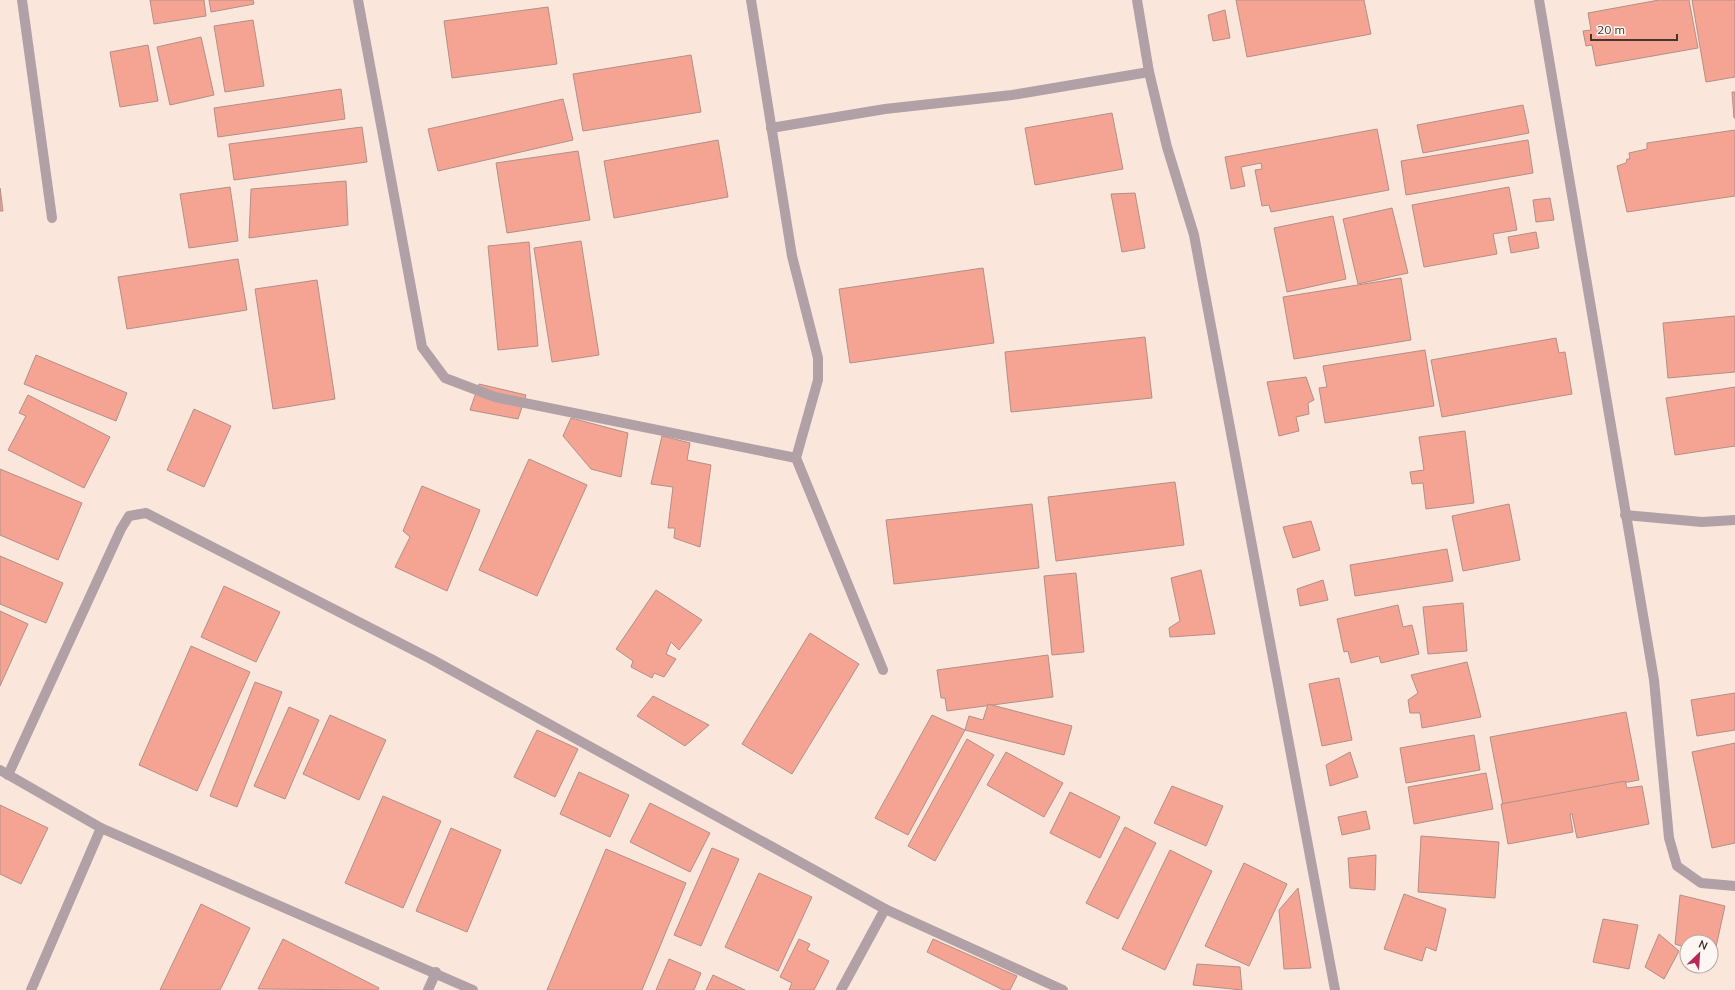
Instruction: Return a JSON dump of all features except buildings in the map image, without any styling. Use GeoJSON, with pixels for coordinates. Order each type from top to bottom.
{"type":"FeatureCollection","features":[{"type":"Feature","properties":{"kind":"street"},"geometry":{"type":"LineString","coordinates":[[22,0],[52,218]]}},
{"type":"Feature","properties":{"kind":"street"},"geometry":{"type":"LineString","coordinates":[[358,0],[422,348],[445,378],[495,397],[796,458]]}},
{"type":"Feature","properties":{"kind":"street"},"geometry":{"type":"LineString","coordinates":[[751,0],[792,256],[818,358],[818,380],[796,458],[883,670]]}},
{"type":"Feature","properties":{"kind":"street"},"geometry":{"type":"LineString","coordinates":[[1137,0],[1149,72],[1167,147],[1194,235],[1335,990]]}},
{"type":"Feature","properties":{"kind":"street"},"geometry":{"type":"LineString","coordinates":[[1539,0],[1654,680],[1669,838],[1678,866],[1701,883],[1735,886]]}},
{"type":"Feature","properties":{"kind":"street"},"geometry":{"type":"LineString","coordinates":[[771,128],[884,109],[1012,95],[1149,72]]}},
{"type":"Feature","properties":{"kind":"street"},"geometry":{"type":"LineString","coordinates":[[473,990],[436,972],[101,828],[4,773],[121,529],[130,516],[146,514],[430,660],[885,909],[1063,990]]}},
{"type":"Feature","properties":{"kind":"street"},"geometry":{"type":"LineString","coordinates":[[1625,515],[1702,522],[1735,520]]}},
{"type":"Feature","properties":{"kind":"street"},"geometry":{"type":"LineString","coordinates":[[31,990],[101,828]]}},
{"type":"Feature","properties":{"kind":"street"},"geometry":{"type":"LineString","coordinates":[[841,990],[885,909]]}},
{"type":"Feature","properties":{"kind":"street"},"geometry":{"type":"LineString","coordinates":[[428,990],[436,972]]}}]}
